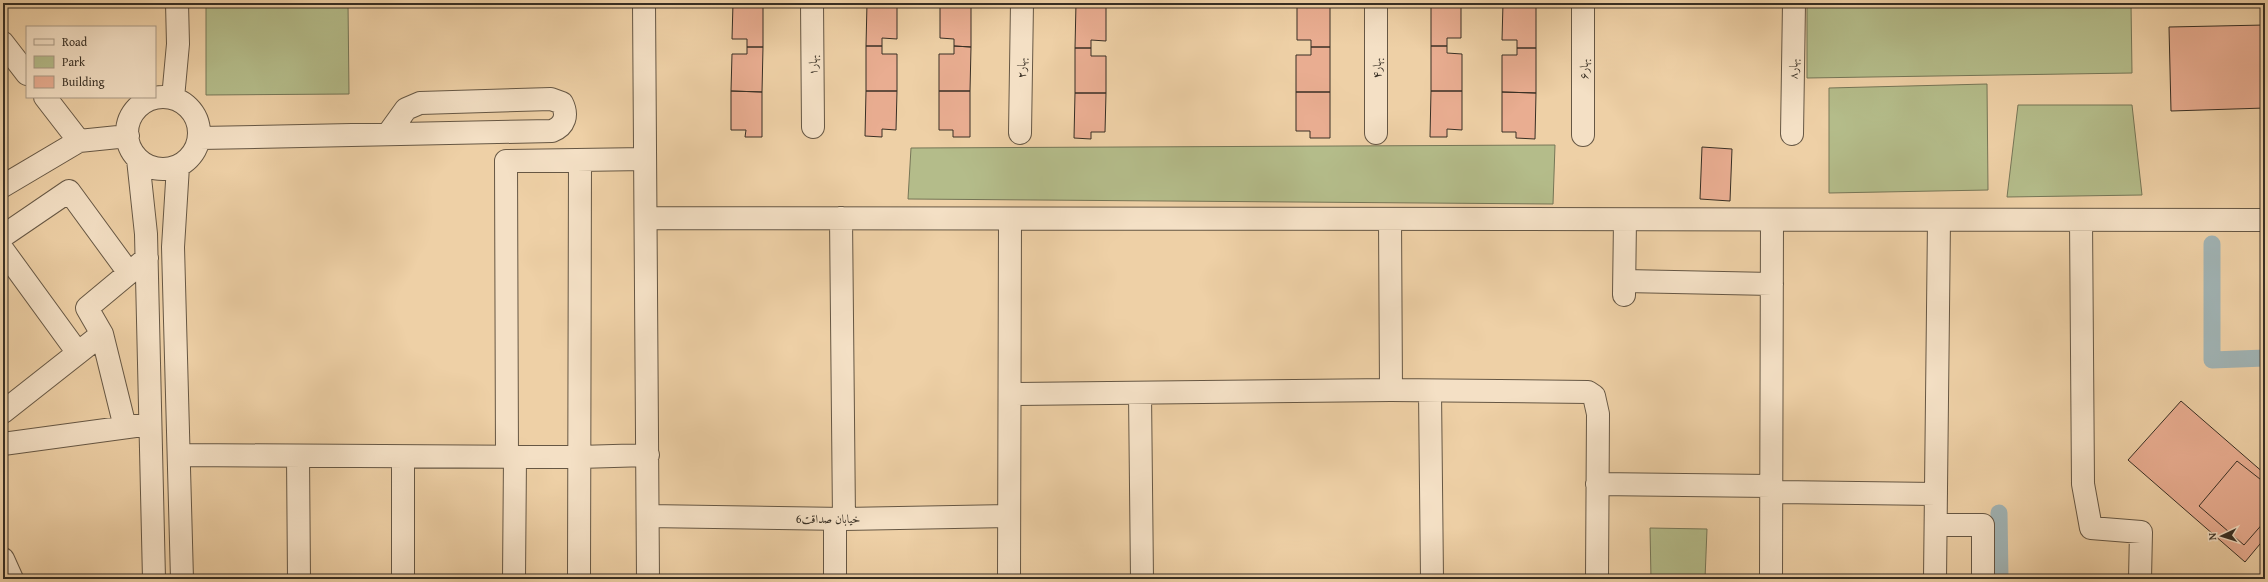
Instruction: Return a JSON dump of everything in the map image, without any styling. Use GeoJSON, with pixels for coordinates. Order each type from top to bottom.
{"type":"FeatureCollection","features":[{"type":"Feature","properties":{"kind":"street"},"geometry":{"type":"LineString","coordinates":[[173,98],[178,44],[177,3]]}},
{"type":"Feature","properties":{"kind":"street"},"geometry":{"type":"LineString","coordinates":[[644,3],[648,579]]}},
{"type":"Feature","properties":{"kind":"street","name":"بهار۱"},"geometry":{"type":"LineString","coordinates":[[812,3],[813,127]]}},
{"type":"Feature","properties":{"kind":"street","name":"بهار۲"},"geometry":{"type":"LineString","coordinates":[[1020,133],[1022,3]]}},
{"type":"Feature","properties":{"kind":"street","name":"بهار۴"},"geometry":{"type":"LineString","coordinates":[[1376,3],[1376,133]]}},
{"type":"Feature","properties":{"kind":"street","name":"بهار۶"},"geometry":{"type":"LineString","coordinates":[[1583,3],[1583,135]]}},
{"type":"Feature","properties":{"kind":"street","name":"بهار۸"},"geometry":{"type":"LineString","coordinates":[[1792,134],[1794,3]]}},
{"type":"Feature","properties":{"kind":"street"},"geometry":{"type":"LineString","coordinates":[[3,43],[26,73]]}},
{"type":"Feature","properties":{"kind":"street"},"geometry":{"type":"LineString","coordinates":[[162,97],[173,98],[183,103],[191,110],[198,120],[200,138],[194,152],[188,160],[178,166],[157,169],[138,159],[132,152],[128,136],[131,119],[141,105],[151,99],[162,97]]}},
{"type":"Feature","properties":{"kind":"street"},"geometry":{"type":"LineString","coordinates":[[46,98],[79,141]]}},
{"type":"Feature","properties":{"kind":"street"},"geometry":{"type":"LineString","coordinates":[[200,138],[552,131],[563,123],[566,110],[562,103],[551,99],[420,104],[406,109],[388,134]]}},
{"type":"Feature","properties":{"kind":"street"},"geometry":{"type":"LineString","coordinates":[[3,186],[79,141],[128,136]]}},
{"type":"Feature","properties":{"kind":"street"},"geometry":{"type":"LineString","coordinates":[[138,159],[147,258],[154,579]]}},
{"type":"Feature","properties":{"kind":"street"},"geometry":{"type":"LineString","coordinates":[[514,579],[506,161],[645,159]]}},
{"type":"Feature","properties":{"kind":"street"},"geometry":{"type":"LineString","coordinates":[[579,579],[580,160]]}},
{"type":"Feature","properties":{"kind":"street"},"geometry":{"type":"LineString","coordinates":[[178,166],[173,247],[182,579]]}},
{"type":"Feature","properties":{"kind":"street"},"geometry":{"type":"LineString","coordinates":[[3,236],[69,191],[129,274]]}},
{"type":"Feature","properties":{"kind":"street"},"geometry":{"type":"LineString","coordinates":[[646,218],[2265,220]]}},
{"type":"Feature","properties":{"kind":"street"},"geometry":{"type":"LineString","coordinates":[[835,579],[839,519],[840,218]]}},
{"type":"Feature","properties":{"kind":"street"},"geometry":{"type":"LineString","coordinates":[[1009,579],[1010,218]]}},
{"type":"Feature","properties":{"kind":"street"},"geometry":{"type":"LineString","coordinates":[[1390,219],[1392,390]]}},
{"type":"Feature","properties":{"kind":"street"},"geometry":{"type":"LineString","coordinates":[[1625,220],[1624,288],[1772,284]]}},
{"type":"Feature","properties":{"kind":"street"},"geometry":{"type":"LineString","coordinates":[[1771,579],[1772,220]]}},
{"type":"Feature","properties":{"kind":"street"},"geometry":{"type":"LineString","coordinates":[[1935,579],[1939,220]]}},
{"type":"Feature","properties":{"kind":"street"},"geometry":{"type":"LineString","coordinates":[[2081,220],[2083,484],[2091,528],[2141,532],[2140,579]]}},
{"type":"Feature","properties":{"kind":"street"},"geometry":{"type":"LineString","coordinates":[[3,250],[78,353]]}},
{"type":"Feature","properties":{"kind":"street"},"geometry":{"type":"LineString","coordinates":[[125,427],[102,334],[87,308],[147,258]]}},
{"type":"Feature","properties":{"kind":"street"},"geometry":{"type":"LineString","coordinates":[[3,412],[102,334]]}},
{"type":"Feature","properties":{"kind":"street"},"geometry":{"type":"LineString","coordinates":[[1010,394],[1392,390],[1578,391],[1594,396],[1598,414],[1597,579]]}},
{"type":"Feature","properties":{"kind":"street"},"geometry":{"type":"LineString","coordinates":[[1430,391],[1432,579]]}},
{"type":"Feature","properties":{"kind":"street"},"geometry":{"type":"LineString","coordinates":[[1140,393],[1142,579]]}},
{"type":"Feature","properties":{"kind":"street"},"geometry":{"type":"LineString","coordinates":[[3,444],[150,424]]}},
{"type":"Feature","properties":{"kind":"street"},"geometry":{"type":"LineString","coordinates":[[179,455],[403,457],[579,457],[648,455]]}},
{"type":"Feature","properties":{"kind":"street"},"geometry":{"type":"LineString","coordinates":[[298,456],[299,579]]}},
{"type":"Feature","properties":{"kind":"street"},"geometry":{"type":"LineString","coordinates":[[403,457],[403,579]]}},
{"type":"Feature","properties":{"kind":"street"},"geometry":{"type":"LineString","coordinates":[[1597,484],[1936,494]]}},
{"type":"Feature","properties":{"kind":"street","name":"خیابان صداقت6"},"geometry":{"type":"LineString","coordinates":[[648,516],[839,519],[1009,516]]}},
{"type":"Feature","properties":{"kind":"street"},"geometry":{"type":"LineString","coordinates":[[1936,525],[1983,525],[1983,579]]}},
{"type":"Feature","properties":{"kind":"street"},"geometry":{"type":"LineString","coordinates":[[3,559],[12,579]]}},
{"type":"Feature","properties":{"kind":"path"},"geometry":{"type":"LineString","coordinates":[[385,3],[423,6]]}},
{"type":"Feature","properties":{"kind":"green space"},"geometry":{"type":"Polygon","coordinates":[[[206,3],[348,3],[349,94],[206,95],[206,3]]]}},
{"type":"Feature","properties":{"kind":"green space"},"geometry":{"type":"Polygon","coordinates":[[[1807,3],[2131,3],[2132,73],[1807,78],[1807,3]]]}},
{"type":"Feature","properties":{"kind":"green space"},"geometry":{"type":"Polygon","coordinates":[[[1987,84],[1988,190],[1829,193],[1829,88],[1987,84]]]}},
{"type":"Feature","properties":{"kind":"green space"},"geometry":{"type":"Polygon","coordinates":[[[2018,105],[2132,105],[2142,195],[2007,197],[2018,105]]]}},
{"type":"Feature","properties":{"kind":"green space"},"geometry":{"type":"Polygon","coordinates":[[[1555,145],[1553,204],[908,199],[911,148],[1555,145]]]}},
{"type":"Feature","properties":{"kind":"green space"},"geometry":{"type":"Polygon","coordinates":[[[1650,528],[1707,529],[1705,579],[1651,579],[1650,528]]]}},
{"type":"Feature","properties":{"kind":"building"},"geometry":{"type":"Polygon","coordinates":[[[733,3],[763,3],[763,47],[747,47],[747,39],[732,39],[733,3]]]}},
{"type":"Feature","properties":{"kind":"building"},"geometry":{"type":"Polygon","coordinates":[[[867,3],[897,3],[897,39],[882,38],[882,46],[866,46],[867,3]]]}},
{"type":"Feature","properties":{"kind":"building"},"geometry":{"type":"Polygon","coordinates":[[[940,3],[971,3],[971,47],[954,46],[954,39],[940,38],[940,3]]]}},
{"type":"Feature","properties":{"kind":"building"},"geometry":{"type":"Polygon","coordinates":[[[1076,3],[1106,4],[1106,41],[1091,40],[1091,48],[1075,48],[1076,3]]]}},
{"type":"Feature","properties":{"kind":"building"},"geometry":{"type":"Polygon","coordinates":[[[1297,3],[1330,3],[1330,47],[1311,47],[1311,40],[1297,40],[1297,3]]]}},
{"type":"Feature","properties":{"kind":"building"},"geometry":{"type":"Polygon","coordinates":[[[1431,3],[1461,3],[1461,38],[1447,38],[1447,46],[1431,46],[1431,3]]]}},
{"type":"Feature","properties":{"kind":"building"},"geometry":{"type":"Polygon","coordinates":[[[1503,3],[1536,3],[1536,48],[1517,48],[1517,40],[1502,40],[1503,3]]]}},
{"type":"Feature","properties":{"kind":"building"},"geometry":{"type":"Polygon","coordinates":[[[2265,25],[2265,108],[2171,111],[2169,27],[2265,25]]]}},
{"type":"Feature","properties":{"kind":"building"},"geometry":{"type":"Polygon","coordinates":[[[866,46],[882,46],[882,54],[897,54],[897,91],[866,91],[866,46]]]}},
{"type":"Feature","properties":{"kind":"building"},"geometry":{"type":"Polygon","coordinates":[[[954,46],[971,47],[970,91],[939,91],[939,54],[954,54],[954,46]]]}},
{"type":"Feature","properties":{"kind":"building"},"geometry":{"type":"Polygon","coordinates":[[[1431,46],[1447,46],[1447,53],[1462,54],[1462,91],[1431,91],[1431,46]]]}},
{"type":"Feature","properties":{"kind":"building"},"geometry":{"type":"Polygon","coordinates":[[[747,47],[763,47],[762,92],[731,91],[732,54],[747,54],[747,47]]]}},
{"type":"Feature","properties":{"kind":"building"},"geometry":{"type":"Polygon","coordinates":[[[1311,47],[1330,47],[1330,92],[1296,92],[1296,55],[1311,55],[1311,47]]]}},
{"type":"Feature","properties":{"kind":"building"},"geometry":{"type":"Polygon","coordinates":[[[1075,48],[1091,48],[1091,56],[1106,56],[1106,93],[1075,93],[1075,48]]]}},
{"type":"Feature","properties":{"kind":"building"},"geometry":{"type":"Polygon","coordinates":[[[1517,48],[1536,48],[1536,93],[1502,92],[1502,55],[1517,55],[1517,48]]]}},
{"type":"Feature","properties":{"kind":"building"},"geometry":{"type":"Polygon","coordinates":[[[731,91],[762,92],[762,137],[745,137],[746,130],[731,130],[731,91]]]}},
{"type":"Feature","properties":{"kind":"building"},"geometry":{"type":"Polygon","coordinates":[[[866,91],[897,91],[896,130],[882,129],[882,137],[865,136],[866,91]]]}},
{"type":"Feature","properties":{"kind":"building"},"geometry":{"type":"Polygon","coordinates":[[[939,91],[970,91],[970,137],[953,137],[953,130],[939,130],[939,91]]]}},
{"type":"Feature","properties":{"kind":"building"},"geometry":{"type":"Polygon","coordinates":[[[1431,91],[1462,91],[1462,130],[1447,129],[1447,137],[1430,137],[1431,91]]]}},
{"type":"Feature","properties":{"kind":"building"},"geometry":{"type":"Polygon","coordinates":[[[1296,92],[1330,92],[1330,138],[1310,138],[1310,131],[1296,131],[1296,92]]]}},
{"type":"Feature","properties":{"kind":"building"},"geometry":{"type":"Polygon","coordinates":[[[1502,92],[1536,93],[1535,139],[1516,138],[1516,132],[1502,132],[1502,92]]]}},
{"type":"Feature","properties":{"kind":"building"},"geometry":{"type":"Polygon","coordinates":[[[1075,93],[1106,93],[1105,132],[1091,132],[1091,139],[1074,138],[1075,93]]]}},
{"type":"Feature","properties":{"kind":"building"},"geometry":{"type":"Polygon","coordinates":[[[1702,147],[1732,149],[1730,201],[1700,199],[1702,147]]]}},
{"type":"Feature","properties":{"kind":"building"},"geometry":{"type":"Polygon","coordinates":[[[2181,401],[2265,474],[2265,538],[2245,562],[2128,460],[2181,401]]]}},
{"type":"Feature","properties":{"kind":"building"},"geometry":{"type":"Polygon","coordinates":[[[2237,461],[2265,483],[2265,521],[2244,545],[2199,506],[2237,461]]]}},
{"type":"Feature","properties":{"kind":"waterway"},"geometry":{"type":"LineString","coordinates":[[2212,244],[2212,360],[2265,358]]}},
{"type":"Feature","properties":{"kind":"waterway"},"geometry":{"type":"LineString","coordinates":[[1999,513],[2000,579]]}}]}
